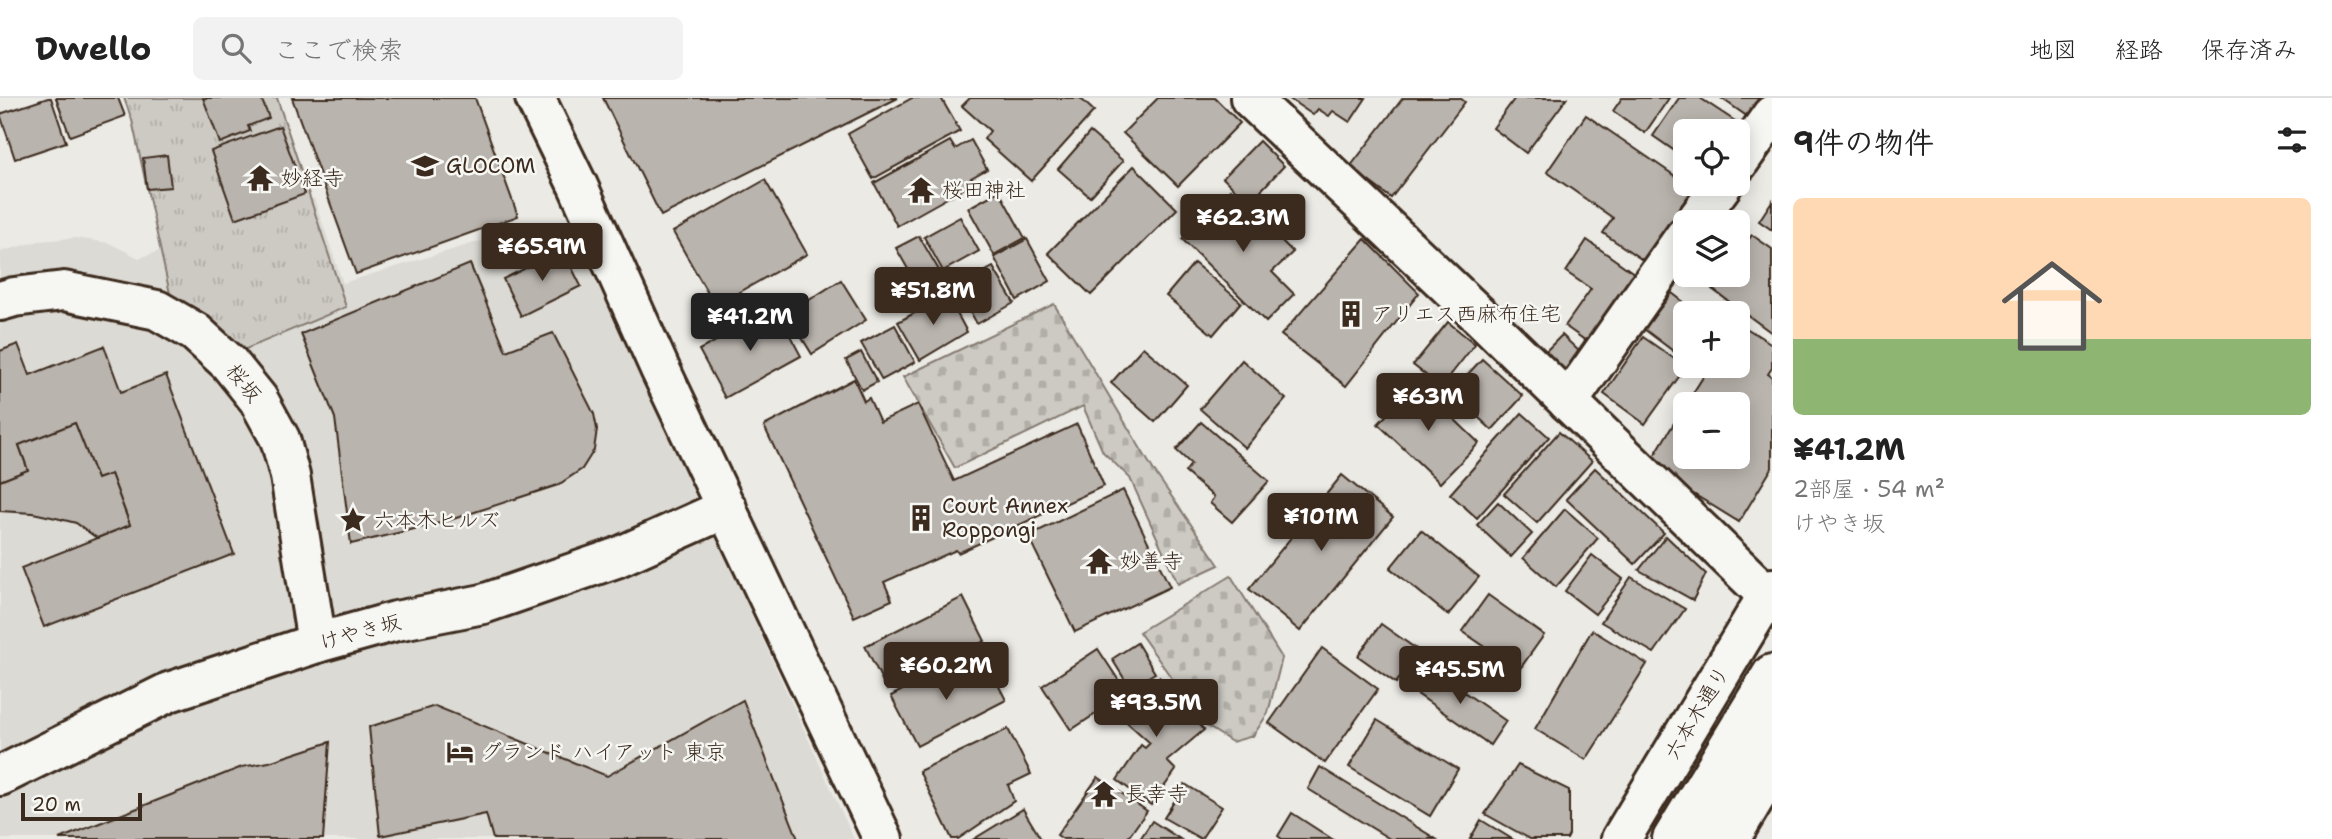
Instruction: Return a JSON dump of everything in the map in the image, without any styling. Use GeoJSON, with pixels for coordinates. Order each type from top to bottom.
{"type":"FeatureCollection","features":[{"type":"Feature","properties":{"kind":"main road"},"geometry":{"type":"LineString","coordinates":[[535,98],[883,839]]}},
{"type":"Feature","properties":{"kind":"main road"},"geometry":{"type":"LineString","coordinates":[[1250,98],[1770,592]]}},
{"type":"Feature","properties":{"kind":"main road"},"geometry":{"type":"LineString","coordinates":[[1750,146],[1772,115]]}},
{"type":"Feature","properties":{"kind":"main road"},"geometry":{"type":"LineString","coordinates":[[1567,401],[1673,253]]}},
{"type":"Feature","properties":{"kind":"main road","name":"桜坂"},"geometry":{"type":"LineString","coordinates":[[0,301],[14,296],[64,291],[158,310],[195,332],[229,363],[258,399],[280,439],[290,477],[317,643]]}},
{"type":"Feature","properties":{"kind":"main road","name":"けやき坂"},"geometry":{"type":"LineString","coordinates":[[0,776],[169,692],[317,643],[396,621],[483,604],[616,558],[727,508]]}},
{"type":"Feature","properties":{"kind":"main road","name":"六本木通り"},"geometry":{"type":"LineString","coordinates":[[1621,839],[1770,592]]}},
{"type":"Feature","properties":{"kind":"main road"},"geometry":{"type":"LineString","coordinates":[[1672,839],[1772,674]]}},
{"type":"Feature","properties":{"kind":"main road"},"geometry":{"type":"LineString","coordinates":[[1701,839],[1772,721]]}},
{"type":"Feature","properties":{"kind":"main road"},"geometry":{"type":"LineString","coordinates":[[1730,839],[1772,769]]}},
{"type":"Feature","properties":{"kind":"shaded area","name":"六本木ヒルズ"},"geometry":{"type":"Polygon","coordinates":[[[314,198],[343,283],[494,237],[510,255],[572,222],[854,839],[0,839],[0,252],[39,241],[75,238],[109,243],[139,258],[314,198]]]}},
{"type":"Feature","properties":{"kind":"green space"},"geometry":{"type":"Polygon","coordinates":[[[124,98],[277,98],[346,307],[234,354],[172,303],[132,120],[124,98]]]}},
{"type":"Feature","properties":{"kind":"green space"},"geometry":{"type":"Polygon","coordinates":[[[1054,304],[1154,471],[1219,565],[1178,584],[1130,478],[1103,452],[1083,406],[955,468],[903,377],[1054,304]]]}},
{"type":"Feature","properties":{"kind":"green space"},"geometry":{"type":"Polygon","coordinates":[[[1231,576],[1282,658],[1268,713],[1253,736],[1232,742],[1205,725],[1139,632],[1231,576]]]}},
{"type":"Feature","properties":{"kind":"building"},"geometry":{"type":"Polygon","coordinates":[[[51,98],[66,142],[15,159],[0,114],[51,98]]]}},
{"type":"Feature","properties":{"kind":"building"},"geometry":{"type":"Polygon","coordinates":[[[56,98],[118,98],[125,116],[70,136],[56,98]]]}},
{"type":"Feature","properties":{"kind":"building"},"geometry":{"type":"Polygon","coordinates":[[[203,98],[261,98],[269,118],[248,126],[250,131],[220,143],[203,98]]]}},
{"type":"Feature","properties":{"kind":"building"},"geometry":{"type":"Polygon","coordinates":[[[292,98],[475,98],[518,216],[356,274],[292,98]]]}},
{"type":"Feature","properties":{"kind":"building"},"geometry":{"type":"Polygon","coordinates":[[[603,98],[898,98],[661,216],[603,98]]]}},
{"type":"Feature","properties":{"kind":"building"},"geometry":{"type":"Polygon","coordinates":[[[912,98],[941,98],[960,131],[873,179],[848,134],[912,98]]]}},
{"type":"Feature","properties":{"kind":"building"},"geometry":{"type":"Polygon","coordinates":[[[970,98],[1080,98],[1094,111],[1031,181],[984,139],[990,131],[962,106],[970,98]]]}},
{"type":"Feature","properties":{"kind":"building"},"geometry":{"type":"Polygon","coordinates":[[[1158,98],[1215,98],[1240,123],[1178,186],[1123,133],[1158,98]]]}},
{"type":"Feature","properties":{"kind":"building"},"geometry":{"type":"Polygon","coordinates":[[[1288,98],[1366,98],[1350,122],[1333,111],[1329,116],[1318,109],[1313,115],[1288,98]]]}},
{"type":"Feature","properties":{"kind":"building"},"geometry":{"type":"Polygon","coordinates":[[[1403,98],[1460,98],[1465,102],[1391,198],[1350,167],[1403,98]]]}},
{"type":"Feature","properties":{"kind":"building"},"geometry":{"type":"Polygon","coordinates":[[[1515,98],[1567,98],[1526,153],[1493,128],[1515,98]]]}},
{"type":"Feature","properties":{"kind":"building"},"geometry":{"type":"Polygon","coordinates":[[[1622,98],[1669,98],[1645,133],[1613,111],[1622,98]]]}},
{"type":"Feature","properties":{"kind":"building"},"geometry":{"type":"Polygon","coordinates":[[[1679,98],[1700,98],[1732,119],[1673,119],[1673,150],[1653,136],[1679,98]]]}},
{"type":"Feature","properties":{"kind":"building"},"geometry":{"type":"Polygon","coordinates":[[[1721,98],[1765,98],[1751,119],[1721,98]]]}},
{"type":"Feature","properties":{"kind":"building"},"geometry":{"type":"Polygon","coordinates":[[[1586,115],[1673,175],[1673,196],[1694,196],[1684,210],[1673,210],[1673,226],[1647,263],[1603,233],[1613,218],[1547,172],[1586,115]]]}},
{"type":"Feature","properties":{"kind":"building"},"geometry":{"type":"Polygon","coordinates":[[[280,126],[305,194],[235,219],[211,151],[280,126]]]}},
{"type":"Feature","properties":{"kind":"building"},"geometry":{"type":"Polygon","coordinates":[[[1090,132],[1123,161],[1090,197],[1058,169],[1090,132]]]}},
{"type":"Feature","properties":{"kind":"building"},"geometry":{"type":"Polygon","coordinates":[[[971,140],[987,169],[971,178],[974,183],[897,226],[874,183],[950,141],[955,149],[971,140]]]}},
{"type":"Feature","properties":{"kind":"building"},"geometry":{"type":"Polygon","coordinates":[[[1259,141],[1284,166],[1249,203],[1223,178],[1259,141]]]}},
{"type":"Feature","properties":{"kind":"building"},"geometry":{"type":"Polygon","coordinates":[[[167,155],[171,187],[147,189],[143,158],[167,155]]]}},
{"type":"Feature","properties":{"kind":"building"},"geometry":{"type":"Polygon","coordinates":[[[1134,166],[1177,209],[1091,295],[1048,253],[1134,166]]]}},
{"type":"Feature","properties":{"kind":"building"},"geometry":{"type":"Polygon","coordinates":[[[765,180],[807,254],[715,306],[673,232],[765,180]]]}},
{"type":"Feature","properties":{"kind":"building"},"geometry":{"type":"Polygon","coordinates":[[[1230,190],[1293,252],[1272,272],[1294,294],[1266,322],[1182,239],[1230,190]]]}},
{"type":"Feature","properties":{"kind":"building"},"geometry":{"type":"Polygon","coordinates":[[[999,191],[1025,238],[994,255],[968,208],[999,191]]]}},
{"type":"Feature","properties":{"kind":"building"},"geometry":{"type":"Polygon","coordinates":[[[1772,201],[1772,230],[1759,221],[1772,201]]]}},
{"type":"Feature","properties":{"kind":"building"},"geometry":{"type":"Polygon","coordinates":[[[960,217],[979,251],[943,271],[924,237],[960,217]]]}},
{"type":"Feature","properties":{"kind":"building"},"geometry":{"type":"Polygon","coordinates":[[[1752,235],[1772,249],[1772,333],[1750,317],[1750,301],[1728,301],[1712,289],[1750,287],[1752,235]]]}},
{"type":"Feature","properties":{"kind":"building"},"geometry":{"type":"Polygon","coordinates":[[[919,236],[940,272],[917,285],[896,248],[919,236]]]}},
{"type":"Feature","properties":{"kind":"building"},"geometry":{"type":"Polygon","coordinates":[[[1027,239],[1050,281],[1017,300],[994,257],[1027,239]]]}},
{"type":"Feature","properties":{"kind":"building","name":"アリエス西麻布住宅"},"geometry":{"type":"Polygon","coordinates":[[[1365,239],[1419,293],[1346,386],[1281,335],[1365,239]]]}},
{"type":"Feature","properties":{"kind":"building"},"geometry":{"type":"Polygon","coordinates":[[[1587,240],[1638,276],[1589,343],[1565,326],[1591,289],[1566,272],[1587,240]]]}},
{"type":"Feature","properties":{"kind":"building"},"geometry":{"type":"Polygon","coordinates":[[[563,250],[581,286],[521,316],[503,279],[563,250]]]}},
{"type":"Feature","properties":{"kind":"building"},"geometry":{"type":"Polygon","coordinates":[[[1194,263],[1241,302],[1213,335],[1166,296],[1194,263]]]}},
{"type":"Feature","properties":{"kind":"building"},"geometry":{"type":"Polygon","coordinates":[[[470,264],[506,351],[553,333],[594,414],[597,429],[594,450],[582,469],[558,485],[444,522],[351,544],[335,418],[301,334],[470,264]]]}},
{"type":"Feature","properties":{"kind":"building"},"geometry":{"type":"Polygon","coordinates":[[[993,267],[1014,303],[977,324],[957,287],[993,267]]]}},
{"type":"Feature","properties":{"kind":"building"},"geometry":{"type":"Polygon","coordinates":[[[841,280],[866,320],[812,354],[787,314],[841,280]]]}},
{"type":"Feature","properties":{"kind":"building"},"geometry":{"type":"Polygon","coordinates":[[[1672,293],[1682,301],[1673,301],[1673,351],[1644,329],[1672,293]]]}},
{"type":"Feature","properties":{"kind":"building"},"geometry":{"type":"Polygon","coordinates":[[[947,295],[967,332],[920,360],[898,322],[947,295]]]}},
{"type":"Feature","properties":{"kind":"building"},"geometry":{"type":"Polygon","coordinates":[[[776,309],[801,356],[725,398],[699,350],[776,309]]]}},
{"type":"Feature","properties":{"kind":"building"},"geometry":{"type":"Polygon","coordinates":[[[1448,322],[1475,344],[1441,387],[1413,365],[1448,322]]]}},
{"type":"Feature","properties":{"kind":"building"},"geometry":{"type":"Polygon","coordinates":[[[895,325],[915,362],[882,380],[861,343],[895,325]]]}},
{"type":"Feature","properties":{"kind":"building"},"geometry":{"type":"Polygon","coordinates":[[[1750,330],[1772,344],[1772,368],[1768,374],[1772,377],[1772,468],[1739,522],[1648,466],[1673,425],[1673,469],[1750,469],[1750,392],[1694,392],[1702,378],[1750,378],[1750,330]]]}},
{"type":"Feature","properties":{"kind":"building"},"geometry":{"type":"Polygon","coordinates":[[[1562,335],[1583,355],[1563,377],[1541,356],[1562,335]]]}},
{"type":"Feature","properties":{"kind":"building"},"geometry":{"type":"Polygon","coordinates":[[[1643,337],[1673,358],[1673,378],[1678,378],[1645,424],[1604,394],[1643,337]]]}},
{"type":"Feature","properties":{"kind":"building"},"geometry":{"type":"Polygon","coordinates":[[[18,344],[30,375],[104,346],[121,392],[166,375],[234,554],[44,627],[21,568],[130,525],[111,474],[97,479],[75,423],[19,445],[28,470],[0,481],[0,351],[18,344]]]}},
{"type":"Feature","properties":{"kind":"building"},"geometry":{"type":"Polygon","coordinates":[[[1143,347],[1187,385],[1155,422],[1111,383],[1143,347]]]}},
{"type":"Feature","properties":{"kind":"building"},"geometry":{"type":"Polygon","coordinates":[[[861,352],[877,382],[862,390],[846,360],[861,352]]]}},
{"type":"Feature","properties":{"kind":"building"},"geometry":{"type":"Polygon","coordinates":[[[1482,359],[1523,396],[1492,430],[1451,392],[1482,359]]]}},
{"type":"Feature","properties":{"kind":"building"},"geometry":{"type":"Polygon","coordinates":[[[1242,360],[1286,399],[1245,448],[1200,409],[1242,360]]]}},
{"type":"Feature","properties":{"kind":"building","name":"Court Annex Roppongi"},"geometry":{"type":"Polygon","coordinates":[[[854,379],[864,401],[869,398],[880,422],[918,404],[954,481],[1077,424],[1104,486],[958,553],[956,550],[884,582],[892,600],[854,617],[764,426],[854,379]]]}},
{"type":"Feature","properties":{"kind":"building"},"geometry":{"type":"Polygon","coordinates":[[[1417,383],[1479,443],[1440,483],[1378,424],[1417,383]]]}},
{"type":"Feature","properties":{"kind":"building"},"geometry":{"type":"Polygon","coordinates":[[[1522,413],[1549,437],[1477,518],[1450,494],[1522,413]]]}},
{"type":"Feature","properties":{"kind":"building"},"geometry":{"type":"Polygon","coordinates":[[[1201,422],[1269,481],[1232,522],[1210,503],[1214,497],[1185,472],[1191,464],[1176,450],[1201,422]]]}},
{"type":"Feature","properties":{"kind":"building"},"geometry":{"type":"Polygon","coordinates":[[[75,423],[97,479],[111,474],[130,525],[97,538],[76,523],[33,513],[0,511],[0,481],[28,470],[19,445],[75,423]]]}},
{"type":"Feature","properties":{"kind":"building"},"geometry":{"type":"Polygon","coordinates":[[[1559,432],[1592,461],[1537,523],[1504,494],[1559,432]]]}},
{"type":"Feature","properties":{"kind":"building"},"geometry":{"type":"Polygon","coordinates":[[[1595,468],[1664,533],[1635,564],[1566,499],[1595,468]]]}},
{"type":"Feature","properties":{"kind":"building"},"geometry":{"type":"Polygon","coordinates":[[[1342,475],[1393,517],[1300,631],[1249,589],[1342,475]]]}},
{"type":"Feature","properties":{"kind":"building","name":"妙善寺"},"geometry":{"type":"Polygon","coordinates":[[[1123,490],[1170,587],[1075,632],[1028,536],[1123,490]]]}},
{"type":"Feature","properties":{"kind":"building"},"geometry":{"type":"Polygon","coordinates":[[[1498,502],[1532,534],[1511,557],[1477,525],[1498,502]]]}},
{"type":"Feature","properties":{"kind":"building"},"geometry":{"type":"Polygon","coordinates":[[[1565,509],[1598,538],[1556,587],[1523,558],[1565,509]]]}},
{"type":"Feature","properties":{"kind":"building"},"geometry":{"type":"Polygon","coordinates":[[[1421,530],[1479,577],[1448,615],[1390,568],[1421,530]]]}},
{"type":"Feature","properties":{"kind":"building"},"geometry":{"type":"Polygon","coordinates":[[[1666,536],[1706,574],[1693,600],[1639,570],[1666,536]]]}},
{"type":"Feature","properties":{"kind":"building"},"geometry":{"type":"Polygon","coordinates":[[[1592,555],[1623,579],[1595,614],[1565,591],[1592,555]]]}},
{"type":"Feature","properties":{"kind":"building"},"geometry":{"type":"Polygon","coordinates":[[[1631,577],[1685,609],[1654,653],[1601,622],[1631,577]]]}},
{"type":"Feature","properties":{"kind":"building"},"geometry":{"type":"Polygon","coordinates":[[[1488,595],[1544,635],[1519,670],[1462,631],[1488,595]]]}},
{"type":"Feature","properties":{"kind":"building"},"geometry":{"type":"Polygon","coordinates":[[[963,597],[985,641],[887,690],[865,646],[963,597]]]}},
{"type":"Feature","properties":{"kind":"building"},"geometry":{"type":"Polygon","coordinates":[[[1381,624],[1419,651],[1396,683],[1358,656],[1381,624]]]}},
{"type":"Feature","properties":{"kind":"building"},"geometry":{"type":"Polygon","coordinates":[[[1592,630],[1647,664],[1586,760],[1535,729],[1592,630]]]}},
{"type":"Feature","properties":{"kind":"building"},"geometry":{"type":"Polygon","coordinates":[[[1137,643],[1155,673],[1130,688],[1112,659],[1137,643]]]}},
{"type":"Feature","properties":{"kind":"building"},"geometry":{"type":"Polygon","coordinates":[[[1322,648],[1378,689],[1325,763],[1269,723],[1322,648]]]}},
{"type":"Feature","properties":{"kind":"building"},"geometry":{"type":"Polygon","coordinates":[[[1098,649],[1127,693],[1071,730],[1042,686],[1098,649]]]}},
{"type":"Feature","properties":{"kind":"building"},"geometry":{"type":"Polygon","coordinates":[[[987,663],[1006,700],[917,746],[891,696],[940,670],[948,684],[987,663]]]}},
{"type":"Feature","properties":{"kind":"building"},"geometry":{"type":"Polygon","coordinates":[[[1429,668],[1506,721],[1490,745],[1413,691],[1429,668]]]}},
{"type":"Feature","properties":{"kind":"building"},"geometry":{"type":"Polygon","coordinates":[[[1159,677],[1204,730],[1167,761],[1176,770],[1151,805],[1117,780],[1141,745],[1145,748],[1150,743],[1117,713],[1159,677]]]}},
{"type":"Feature","properties":{"kind":"building","name":"グランド ハイアット 東京"},"geometry":{"type":"Polygon","coordinates":[[[743,700],[798,839],[493,839],[486,814],[380,836],[369,727],[435,706],[607,776],[743,700]]]}},
{"type":"Feature","properties":{"kind":"building"},"geometry":{"type":"Polygon","coordinates":[[[1377,720],[1458,769],[1430,816],[1349,767],[1377,720]]]}},
{"type":"Feature","properties":{"kind":"building"},"geometry":{"type":"Polygon","coordinates":[[[1008,729],[1031,774],[1008,785],[1014,801],[958,839],[952,839],[919,771],[1008,729]]]}},
{"type":"Feature","properties":{"kind":"building"},"geometry":{"type":"Polygon","coordinates":[[[330,742],[323,839],[59,839],[242,767],[269,762],[330,742]]]}},
{"type":"Feature","properties":{"kind":"building"},"geometry":{"type":"Polygon","coordinates":[[[1518,765],[1569,790],[1567,839],[1530,839],[1485,814],[1518,765]]]}},
{"type":"Feature","properties":{"kind":"building"},"geometry":{"type":"Polygon","coordinates":[[[1320,767],[1436,839],[1390,839],[1308,789],[1320,767]]]}},
{"type":"Feature","properties":{"kind":"building","name":"長幸寺"},"geometry":{"type":"Polygon","coordinates":[[[1098,777],[1147,811],[1127,839],[1063,839],[1057,835],[1098,777]]]}},
{"type":"Feature","properties":{"kind":"building"},"geometry":{"type":"Polygon","coordinates":[[[1185,784],[1222,807],[1201,839],[1164,818],[1185,784]]]}},
{"type":"Feature","properties":{"kind":"building"},"geometry":{"type":"Polygon","coordinates":[[[1023,809],[1041,839],[974,839],[1023,809]]]}},
{"type":"Feature","properties":{"kind":"building"},"geometry":{"type":"Polygon","coordinates":[[[1292,813],[1332,839],[1282,839],[1278,836],[1292,813]]]}},
{"type":"Feature","properties":{"kind":"building"},"geometry":{"type":"Polygon","coordinates":[[[1481,820],[1512,839],[1470,839],[1481,820]]]}},
{"type":"Feature","properties":{"kind":"building"},"geometry":{"type":"Polygon","coordinates":[[[1152,821],[1180,839],[1140,839],[1152,821]]]}},
{"type":"Feature","properties":{"kind":"place","name":"GLOCOM"},"geometry":{"type":"Point","coordinates":[425,166]}},
{"type":"Feature","properties":{"kind":"place","name":"妙経寺"},"geometry":{"type":"Point","coordinates":[260,178]}},
{"type":"Feature","properties":{"kind":"place","name":"桜田神社"},"geometry":{"type":"Point","coordinates":[921,190]}},
{"type":"Feature","properties":{"kind":"place","name":"アリエス西麻布住宅"},"geometry":{"type":"Point","coordinates":[1351,314]}},
{"type":"Feature","properties":{"kind":"place","name":"Court Annex Roppongi"},"geometry":{"type":"Point","coordinates":[921,518]}},
{"type":"Feature","properties":{"kind":"place","name":"六本木ヒルズ"},"geometry":{"type":"Point","coordinates":[353,520]}},
{"type":"Feature","properties":{"kind":"place","name":"妙善寺"},"geometry":{"type":"Point","coordinates":[1099,561]}},
{"type":"Feature","properties":{"kind":"place","name":"グランド ハイアット 東京"},"geometry":{"type":"Point","coordinates":[460,752]}},
{"type":"Feature","properties":{"kind":"place","name":"長幸寺"},"geometry":{"type":"Point","coordinates":[1104,794]}}]}
